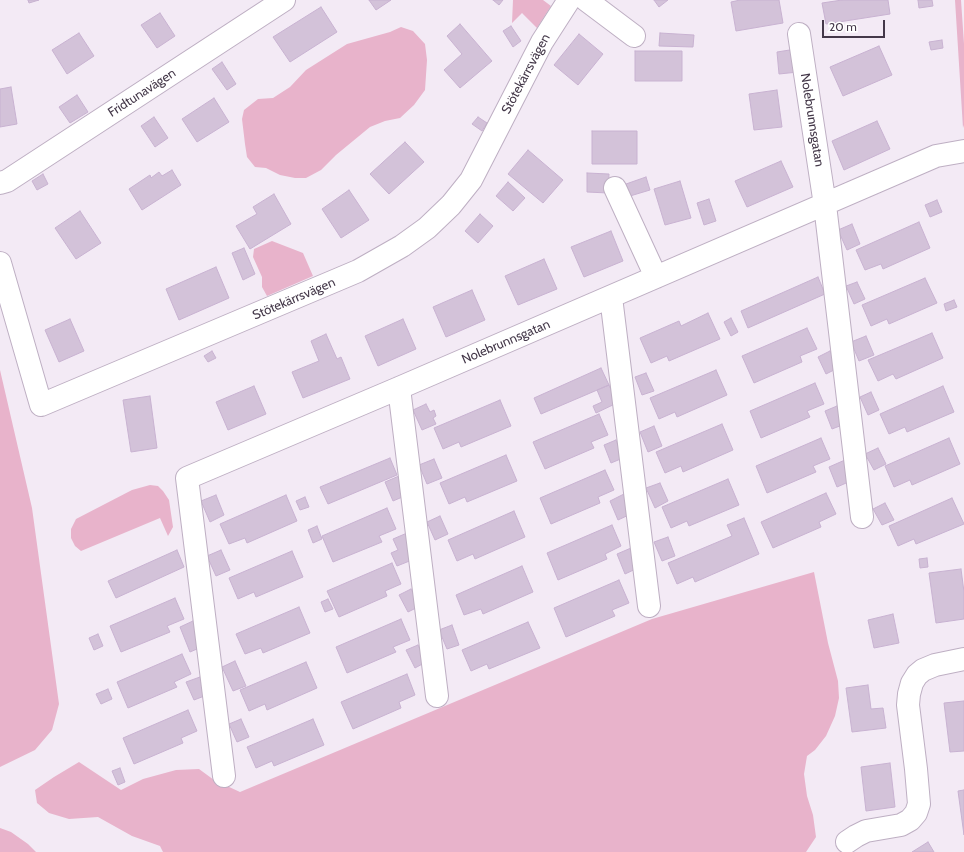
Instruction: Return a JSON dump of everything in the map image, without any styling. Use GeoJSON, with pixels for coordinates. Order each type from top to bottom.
{"type":"FeatureCollection","features":[{"type":"Feature","properties":{"kind":"street","name":"Fridtunavägen"},"geometry":{"type":"LineString","coordinates":[[0,183],[7,181],[284,0]]}},
{"type":"Feature","properties":{"kind":"street","name":"Stötekärrsvägen"},"geometry":{"type":"LineString","coordinates":[[0,264],[41,405],[358,272],[402,246],[426,228],[451,205],[471,180],[540,47],[569,0]]}},
{"type":"Feature","properties":{"kind":"street"},"geometry":{"type":"LineString","coordinates":[[586,0],[634,36]]}},
{"type":"Feature","properties":{"kind":"street","name":"Nolebrunnsgatan"},"geometry":{"type":"LineString","coordinates":[[799,34],[825,205]]}},
{"type":"Feature","properties":{"kind":"street","name":"Nolebrunnsgatan"},"geometry":{"type":"LineString","coordinates":[[224,776],[187,478],[656,278],[936,156],[964,151]]}},
{"type":"Feature","properties":{"kind":"street"},"geometry":{"type":"LineString","coordinates":[[615,188],[656,278]]}},
{"type":"Feature","properties":{"kind":"street"},"geometry":{"type":"LineString","coordinates":[[825,205],[862,518]]}},
{"type":"Feature","properties":{"kind":"street"},"geometry":{"type":"LineString","coordinates":[[611,297],[649,606]]}},
{"type":"Feature","properties":{"kind":"street"},"geometry":{"type":"LineString","coordinates":[[398,388],[437,696]]}},
{"type":"Feature","properties":{"kind":"street"},"geometry":{"type":"LineString","coordinates":[[847,842],[866,831],[901,825],[910,820],[916,813],[919,804],[908,705],[912,683],[917,675],[924,670],[935,665],[964,659]]}},
{"type":"Feature","properties":{"kind":"shaded area"},"geometry":{"type":"Polygon","coordinates":[[[513,0],[543,0],[551,6],[537,28],[522,13],[512,23],[513,0]]]}},
{"type":"Feature","properties":{"kind":"shaded area"},"geometry":{"type":"Polygon","coordinates":[[[955,0],[961,0],[964,44],[963,128],[955,0]]]}},
{"type":"Feature","properties":{"kind":"shaded area"},"geometry":{"type":"Polygon","coordinates":[[[401,27],[413,31],[425,44],[427,60],[425,90],[414,105],[400,118],[385,121],[370,127],[336,155],[321,170],[306,178],[295,178],[280,175],[266,168],[255,167],[247,157],[242,119],[244,110],[258,99],[273,98],[290,87],[306,70],[347,44],[390,32],[401,27]]]}},
{"type":"Feature","properties":{"kind":"shaded area"},"geometry":{"type":"Polygon","coordinates":[[[272,241],[303,253],[313,276],[267,296],[262,287],[262,277],[253,257],[254,249],[272,241]]]}},
{"type":"Feature","properties":{"kind":"shaded area"},"geometry":{"type":"Polygon","coordinates":[[[0,370],[32,508],[59,704],[52,730],[35,750],[0,767],[0,370]]]}},
{"type":"Feature","properties":{"kind":"shaded area"},"geometry":{"type":"Polygon","coordinates":[[[150,485],[158,486],[169,500],[173,527],[168,536],[160,518],[81,551],[75,546],[71,538],[71,529],[76,519],[132,490],[150,485]]]}},
{"type":"Feature","properties":{"kind":"shaded area"},"geometry":{"type":"Polygon","coordinates":[[[814,572],[828,643],[838,681],[839,698],[835,716],[826,736],[815,750],[807,756],[804,774],[816,837],[806,852],[163,852],[160,846],[132,836],[98,817],[69,819],[49,813],[37,803],[35,790],[79,762],[121,790],[143,779],[176,770],[199,769],[214,780],[240,792],[652,619],[814,572]]]}},
{"type":"Feature","properties":{"kind":"shaded area"},"geometry":{"type":"Polygon","coordinates":[[[0,828],[11,832],[28,844],[36,852],[0,852],[0,828]]]}},
{"type":"Feature","properties":{"kind":"building"},"geometry":{"type":"Polygon","coordinates":[[[28,0],[39,0],[29,3],[28,0]]]}},
{"type":"Feature","properties":{"kind":"building"},"geometry":{"type":"Polygon","coordinates":[[[369,0],[391,0],[376,10],[369,0]]]}},
{"type":"Feature","properties":{"kind":"building"},"geometry":{"type":"Polygon","coordinates":[[[493,0],[503,0],[499,5],[493,0]]]}},
{"type":"Feature","properties":{"kind":"building"},"geometry":{"type":"Polygon","coordinates":[[[654,0],[668,0],[659,7],[654,0]]]}},
{"type":"Feature","properties":{"kind":"building"},"geometry":{"type":"Polygon","coordinates":[[[740,0],[779,0],[783,23],[736,31],[731,2],[740,0]]]}},
{"type":"Feature","properties":{"kind":"building"},"geometry":{"type":"Polygon","coordinates":[[[842,0],[888,0],[890,14],[826,24],[822,3],[842,0]]]}},
{"type":"Feature","properties":{"kind":"building"},"geometry":{"type":"Polygon","coordinates":[[[918,0],[932,0],[933,6],[919,8],[918,0]]]}},
{"type":"Feature","properties":{"kind":"building"},"geometry":{"type":"Polygon","coordinates":[[[321,7],[337,32],[290,62],[273,37],[321,7]]]}},
{"type":"Feature","properties":{"kind":"building"},"geometry":{"type":"Polygon","coordinates":[[[160,13],[175,36],[157,48],[141,25],[160,13]]]}},
{"type":"Feature","properties":{"kind":"building"},"geometry":{"type":"Polygon","coordinates":[[[460,24],[492,61],[460,88],[444,70],[462,54],[447,36],[460,24]]]}},
{"type":"Feature","properties":{"kind":"building"},"geometry":{"type":"Polygon","coordinates":[[[511,26],[521,41],[513,47],[503,31],[511,26]]]}},
{"type":"Feature","properties":{"kind":"building"},"geometry":{"type":"Polygon","coordinates":[[[79,33],[94,56],[67,74],[52,50],[79,33]]]}},
{"type":"Feature","properties":{"kind":"building"},"geometry":{"type":"Polygon","coordinates":[[[660,33],[694,35],[693,47],[659,46],[660,33]]]}},
{"type":"Feature","properties":{"kind":"building"},"geometry":{"type":"Polygon","coordinates":[[[579,34],[603,54],[578,85],[554,65],[579,34]]]}},
{"type":"Feature","properties":{"kind":"building"},"geometry":{"type":"Polygon","coordinates":[[[942,40],[943,48],[931,50],[929,42],[942,40]]]}},
{"type":"Feature","properties":{"kind":"building"},"geometry":{"type":"Polygon","coordinates":[[[879,46],[892,75],[843,96],[830,67],[879,46]]]}},
{"type":"Feature","properties":{"kind":"building"},"geometry":{"type":"Polygon","coordinates":[[[796,49],[798,72],[779,74],[777,52],[796,49]]]}},
{"type":"Feature","properties":{"kind":"building"},"geometry":{"type":"Polygon","coordinates":[[[635,51],[682,51],[682,81],[635,81],[635,51]]]}},
{"type":"Feature","properties":{"kind":"building"},"geometry":{"type":"Polygon","coordinates":[[[222,62],[236,84],[227,90],[212,69],[222,62]]]}},
{"type":"Feature","properties":{"kind":"building"},"geometry":{"type":"Polygon","coordinates":[[[11,87],[17,124],[0,127],[0,89],[11,87]]]}},
{"type":"Feature","properties":{"kind":"building"},"geometry":{"type":"Polygon","coordinates":[[[777,90],[782,127],[754,130],[749,94],[777,90]]]}},
{"type":"Feature","properties":{"kind":"building"},"geometry":{"type":"Polygon","coordinates":[[[77,95],[88,112],[70,123],[59,107],[77,95]]]}},
{"type":"Feature","properties":{"kind":"building"},"geometry":{"type":"Polygon","coordinates":[[[214,98],[229,122],[197,142],[182,119],[214,98]]]}},
{"type":"Feature","properties":{"kind":"building"},"geometry":{"type":"Polygon","coordinates":[[[154,117],[168,138],[155,147],[141,126],[154,117]]]}},
{"type":"Feature","properties":{"kind":"building"},"geometry":{"type":"Polygon","coordinates":[[[478,117],[487,123],[482,131],[472,124],[478,117]]]}},
{"type":"Feature","properties":{"kind":"building"},"geometry":{"type":"Polygon","coordinates":[[[877,121],[890,149],[844,170],[832,141],[877,121]]]}},
{"type":"Feature","properties":{"kind":"building"},"geometry":{"type":"Polygon","coordinates":[[[592,131],[637,131],[637,164],[592,164],[592,131]]]}},
{"type":"Feature","properties":{"kind":"building"},"geometry":{"type":"Polygon","coordinates":[[[405,142],[424,162],[389,194],[370,174],[405,142]]]}},
{"type":"Feature","properties":{"kind":"building"},"geometry":{"type":"Polygon","coordinates":[[[528,150],[563,180],[543,203],[508,174],[528,150]]]}},
{"type":"Feature","properties":{"kind":"building"},"geometry":{"type":"Polygon","coordinates":[[[781,161],[793,187],[747,207],[735,181],[781,161]]]}},
{"type":"Feature","properties":{"kind":"building"},"geometry":{"type":"Polygon","coordinates":[[[172,170],[181,185],[142,210],[129,189],[150,175],[151,178],[159,172],[162,176],[172,170]]]}},
{"type":"Feature","properties":{"kind":"building"},"geometry":{"type":"Polygon","coordinates":[[[587,173],[609,174],[608,193],[587,192],[587,173]]]}},
{"type":"Feature","properties":{"kind":"building"},"geometry":{"type":"Polygon","coordinates":[[[43,174],[48,184],[37,190],[32,181],[43,174]]]}},
{"type":"Feature","properties":{"kind":"building"},"geometry":{"type":"Polygon","coordinates":[[[646,177],[650,190],[630,196],[626,184],[646,177]]]}},
{"type":"Feature","properties":{"kind":"building"},"geometry":{"type":"Polygon","coordinates":[[[680,181],[691,218],[665,225],[654,189],[680,181]]]}},
{"type":"Feature","properties":{"kind":"building"},"geometry":{"type":"Polygon","coordinates":[[[508,182],[525,198],[513,211],[496,196],[508,182]]]}},
{"type":"Feature","properties":{"kind":"building"},"geometry":{"type":"Polygon","coordinates":[[[349,190],[369,220],[341,238],[322,209],[349,190]]]}},
{"type":"Feature","properties":{"kind":"building"},"geometry":{"type":"Polygon","coordinates":[[[274,194],[291,224],[250,249],[236,226],[257,214],[253,207],[274,194]]]}},
{"type":"Feature","properties":{"kind":"building"},"geometry":{"type":"Polygon","coordinates":[[[709,199],[716,221],[704,225],[697,203],[709,199]]]}},
{"type":"Feature","properties":{"kind":"building"},"geometry":{"type":"Polygon","coordinates":[[[937,200],[942,212],[930,217],[925,205],[937,200]]]}},
{"type":"Feature","properties":{"kind":"building"},"geometry":{"type":"Polygon","coordinates":[[[80,211],[101,243],[76,259],[55,228],[80,211]]]}},
{"type":"Feature","properties":{"kind":"building"},"geometry":{"type":"Polygon","coordinates":[[[480,214],[493,226],[478,243],[465,231],[480,214]]]}},
{"type":"Feature","properties":{"kind":"building"},"geometry":{"type":"Polygon","coordinates":[[[919,222],[930,248],[883,269],[881,264],[865,270],[856,250],[919,222]]]}},
{"type":"Feature","properties":{"kind":"building"},"geometry":{"type":"Polygon","coordinates":[[[852,224],[860,244],[847,250],[838,230],[852,224]]]}},
{"type":"Feature","properties":{"kind":"building"},"geometry":{"type":"Polygon","coordinates":[[[611,231],[623,261],[584,277],[571,247],[611,231]]]}},
{"type":"Feature","properties":{"kind":"building"},"geometry":{"type":"Polygon","coordinates":[[[244,248],[255,274],[243,280],[232,253],[244,248]]]}},
{"type":"Feature","properties":{"kind":"building"},"geometry":{"type":"Polygon","coordinates":[[[544,259],[557,289],[518,305],[505,276],[544,259]]]}},
{"type":"Feature","properties":{"kind":"building"},"geometry":{"type":"Polygon","coordinates":[[[216,267],[229,298],[179,320],[166,289],[216,267]]]}},
{"type":"Feature","properties":{"kind":"building"},"geometry":{"type":"Polygon","coordinates":[[[818,277],[825,294],[748,328],[741,311],[818,277]]]}},
{"type":"Feature","properties":{"kind":"building"},"geometry":{"type":"Polygon","coordinates":[[[925,278],[937,303],[889,324],[887,319],[871,326],[862,305],[925,278]]]}},
{"type":"Feature","properties":{"kind":"building"},"geometry":{"type":"Polygon","coordinates":[[[857,282],[865,299],[854,304],[846,286],[857,282]]]}},
{"type":"Feature","properties":{"kind":"building"},"geometry":{"type":"Polygon","coordinates":[[[472,290],[485,320],[446,337],[433,307],[472,290]]]}},
{"type":"Feature","properties":{"kind":"building"},"geometry":{"type":"Polygon","coordinates":[[[954,300],[957,307],[946,311],[944,304],[954,300]]]}},
{"type":"Feature","properties":{"kind":"building"},"geometry":{"type":"Polygon","coordinates":[[[708,313],[720,339],[669,361],[667,356],[651,363],[640,338],[679,321],[681,326],[708,313]]]}},
{"type":"Feature","properties":{"kind":"building"},"geometry":{"type":"Polygon","coordinates":[[[731,318],[738,332],[731,336],[724,322],[731,318]]]}},
{"type":"Feature","properties":{"kind":"building"},"geometry":{"type":"Polygon","coordinates":[[[70,319],[84,351],[59,362],[45,330],[70,319]]]}},
{"type":"Feature","properties":{"kind":"building"},"geometry":{"type":"Polygon","coordinates":[[[403,319],[416,349],[378,366],[365,336],[403,319]]]}},
{"type":"Feature","properties":{"kind":"building"},"geometry":{"type":"Polygon","coordinates":[[[807,328],[817,349],[800,356],[802,362],[754,383],[742,356],[807,328]]]}},
{"type":"Feature","properties":{"kind":"building"},"geometry":{"type":"Polygon","coordinates":[[[932,333],[943,358],[896,379],[893,374],[878,381],[868,360],[932,333]]]}},
{"type":"Feature","properties":{"kind":"building"},"geometry":{"type":"Polygon","coordinates":[[[326,334],[337,359],[341,357],[350,379],[303,398],[292,372],[319,361],[311,341],[326,334]]]}},
{"type":"Feature","properties":{"kind":"building"},"geometry":{"type":"Polygon","coordinates":[[[866,336],[874,355],[859,361],[851,342],[866,336]]]}},
{"type":"Feature","properties":{"kind":"building"},"geometry":{"type":"Polygon","coordinates":[[[212,351],[216,358],[208,362],[204,356],[212,351]]]}},
{"type":"Feature","properties":{"kind":"building"},"geometry":{"type":"Polygon","coordinates":[[[830,351],[838,368],[826,374],[818,357],[830,351]]]}},
{"type":"Feature","properties":{"kind":"building"},"geometry":{"type":"Polygon","coordinates":[[[601,368],[609,385],[541,414],[534,398],[601,368]]]}},
{"type":"Feature","properties":{"kind":"building"},"geometry":{"type":"Polygon","coordinates":[[[716,370],[727,395],[677,417],[675,412],[659,419],[650,398],[716,370]]]}},
{"type":"Feature","properties":{"kind":"building"},"geometry":{"type":"Polygon","coordinates":[[[646,373],[654,391],[642,395],[635,377],[646,373]]]}},
{"type":"Feature","properties":{"kind":"building"},"geometry":{"type":"Polygon","coordinates":[[[815,383],[824,404],[807,411],[810,417],[761,438],[750,411],[815,383]]]}},
{"type":"Feature","properties":{"kind":"building"},"geometry":{"type":"Polygon","coordinates":[[[609,385],[617,403],[596,413],[593,406],[602,402],[597,390],[609,385]]]}},
{"type":"Feature","properties":{"kind":"building"},"geometry":{"type":"Polygon","coordinates":[[[254,386],[266,414],[228,430],[216,402],[254,386]]]}},
{"type":"Feature","properties":{"kind":"building"},"geometry":{"type":"Polygon","coordinates":[[[943,386],[954,412],[907,432],[905,427],[889,434],[880,414],[943,386]]]}},
{"type":"Feature","properties":{"kind":"building"},"geometry":{"type":"Polygon","coordinates":[[[871,392],[879,410],[868,415],[860,397],[871,392]]]}},
{"type":"Feature","properties":{"kind":"building"},"geometry":{"type":"Polygon","coordinates":[[[150,396],[157,448],[131,452],[123,400],[150,396]]]}},
{"type":"Feature","properties":{"kind":"building"},"geometry":{"type":"Polygon","coordinates":[[[500,400],[511,426],[461,447],[459,442],[443,449],[434,428],[500,400]]]}},
{"type":"Feature","properties":{"kind":"building"},"geometry":{"type":"Polygon","coordinates":[[[426,404],[430,412],[434,410],[436,416],[433,418],[436,424],[422,430],[413,410],[426,404]]]}},
{"type":"Feature","properties":{"kind":"building"},"geometry":{"type":"Polygon","coordinates":[[[837,406],[845,424],[832,429],[825,411],[837,406]]]}},
{"type":"Feature","properties":{"kind":"building"},"geometry":{"type":"Polygon","coordinates":[[[599,414],[608,435],[591,442],[594,448],[545,469],[533,442],[599,414]]]}},
{"type":"Feature","properties":{"kind":"building"},"geometry":{"type":"Polygon","coordinates":[[[722,424],[733,450],[683,472],[681,466],[665,473],[656,452],[722,424]]]}},
{"type":"Feature","properties":{"kind":"building"},"geometry":{"type":"Polygon","coordinates":[[[654,426],[662,446],[648,452],[640,432],[654,426]]]}},
{"type":"Feature","properties":{"kind":"building"},"geometry":{"type":"Polygon","coordinates":[[[821,438],[830,459],[813,466],[816,472],[767,493],[756,466],[821,438]]]}},
{"type":"Feature","properties":{"kind":"building"},"geometry":{"type":"Polygon","coordinates":[[[949,438],[960,464],[912,485],[910,480],[894,487],[885,466],[949,438]]]}},
{"type":"Feature","properties":{"kind":"building"},"geometry":{"type":"Polygon","coordinates":[[[616,440],[623,458],[611,463],[604,445],[616,440]]]}},
{"type":"Feature","properties":{"kind":"building"},"geometry":{"type":"Polygon","coordinates":[[[878,448],[886,464],[874,470],[865,454],[878,448]]]}},
{"type":"Feature","properties":{"kind":"building"},"geometry":{"type":"Polygon","coordinates":[[[506,455],[517,481],[467,502],[465,497],[449,504],[440,483],[506,455]]]}},
{"type":"Feature","properties":{"kind":"building"},"geometry":{"type":"Polygon","coordinates":[[[390,458],[397,475],[328,504],[320,487],[390,458]]]}},
{"type":"Feature","properties":{"kind":"building"},"geometry":{"type":"Polygon","coordinates":[[[434,459],[442,478],[427,484],[419,465],[434,459]]]}},
{"type":"Feature","properties":{"kind":"building"},"geometry":{"type":"Polygon","coordinates":[[[845,460],[853,480],[837,487],[829,467],[845,460]]]}},
{"type":"Feature","properties":{"kind":"building"},"geometry":{"type":"Polygon","coordinates":[[[605,470],[614,490],[598,497],[600,503],[551,524],[540,498],[605,470]]]}},
{"type":"Feature","properties":{"kind":"building"},"geometry":{"type":"Polygon","coordinates":[[[399,476],[407,495],[393,501],[385,482],[399,476]]]}},
{"type":"Feature","properties":{"kind":"building"},"geometry":{"type":"Polygon","coordinates":[[[728,479],[739,505],[689,526],[687,521],[671,528],[662,507],[728,479]]]}},
{"type":"Feature","properties":{"kind":"building"},"geometry":{"type":"Polygon","coordinates":[[[660,483],[668,501],[655,508],[646,488],[660,483]]]}},
{"type":"Feature","properties":{"kind":"building"},"geometry":{"type":"Polygon","coordinates":[[[826,493],[836,514],[819,522],[821,527],[773,548],[761,522],[826,493]]]}},
{"type":"Feature","properties":{"kind":"building"},"geometry":{"type":"Polygon","coordinates":[[[624,494],[633,513],[618,520],[610,501],[624,494]]]}},
{"type":"Feature","properties":{"kind":"building"},"geometry":{"type":"Polygon","coordinates":[[[216,495],[224,515],[210,522],[201,501],[216,495]]]}},
{"type":"Feature","properties":{"kind":"building"},"geometry":{"type":"Polygon","coordinates":[[[286,495],[297,521],[247,543],[245,538],[229,544],[220,524],[286,495]]]}},
{"type":"Feature","properties":{"kind":"building"},"geometry":{"type":"Polygon","coordinates":[[[305,497],[309,507],[300,510],[296,501],[305,497]]]}},
{"type":"Feature","properties":{"kind":"building"},"geometry":{"type":"Polygon","coordinates":[[[952,498],[964,524],[916,544],[914,539],[898,546],[889,526],[952,498]]]}},
{"type":"Feature","properties":{"kind":"building"},"geometry":{"type":"Polygon","coordinates":[[[885,503],[894,520],[882,525],[873,509],[885,503]]]}},
{"type":"Feature","properties":{"kind":"building"},"geometry":{"type":"Polygon","coordinates":[[[387,508],[396,529],[379,536],[382,542],[333,562],[322,536],[387,508]]]}},
{"type":"Feature","properties":{"kind":"building"},"geometry":{"type":"Polygon","coordinates":[[[514,511],[525,537],[475,559],[473,554],[457,561],[448,540],[514,511]]]}},
{"type":"Feature","properties":{"kind":"building"},"geometry":{"type":"Polygon","coordinates":[[[440,516],[448,534],[435,540],[427,522],[440,516]]]}},
{"type":"Feature","properties":{"kind":"building"},"geometry":{"type":"Polygon","coordinates":[[[744,518],[759,554],[695,582],[693,577],[677,584],[668,563],[732,536],[727,525],[744,518]]]}},
{"type":"Feature","properties":{"kind":"building"},"geometry":{"type":"Polygon","coordinates":[[[612,525],[621,546],[605,554],[607,559],[558,580],[547,553],[612,525]]]}},
{"type":"Feature","properties":{"kind":"building"},"geometry":{"type":"Polygon","coordinates":[[[317,526],[322,539],[313,543],[308,530],[317,526]]]}},
{"type":"Feature","properties":{"kind":"building"},"geometry":{"type":"Polygon","coordinates":[[[407,533],[417,558],[397,566],[391,553],[398,550],[393,539],[407,533]]]}},
{"type":"Feature","properties":{"kind":"building"},"geometry":{"type":"Polygon","coordinates":[[[668,537],[675,556],[662,561],[654,542],[668,537]]]}},
{"type":"Feature","properties":{"kind":"building"},"geometry":{"type":"Polygon","coordinates":[[[631,548],[640,567],[625,574],[617,554],[631,548]]]}},
{"type":"Feature","properties":{"kind":"building"},"geometry":{"type":"Polygon","coordinates":[[[177,550],[184,567],[116,598],[108,581],[177,550]]]}},
{"type":"Feature","properties":{"kind":"building"},"geometry":{"type":"Polygon","coordinates":[[[221,550],[230,570],[216,576],[207,556],[221,550]]]}},
{"type":"Feature","properties":{"kind":"building"},"geometry":{"type":"Polygon","coordinates":[[[292,551],[303,577],[256,597],[254,592],[238,599],[229,578],[292,551]]]}},
{"type":"Feature","properties":{"kind":"building"},"geometry":{"type":"Polygon","coordinates":[[[927,558],[928,567],[920,568],[919,559],[927,558]]]}},
{"type":"Feature","properties":{"kind":"building"},"geometry":{"type":"Polygon","coordinates":[[[392,563],[401,584],[385,591],[387,596],[339,617],[327,591],[392,563]]]}},
{"type":"Feature","properties":{"kind":"building"},"geometry":{"type":"Polygon","coordinates":[[[522,566],[533,592],[483,614],[481,609],[464,615],[456,595],[522,566]]]}},
{"type":"Feature","properties":{"kind":"building"},"geometry":{"type":"Polygon","coordinates":[[[961,569],[964,592],[964,619],[936,623],[929,573],[961,569]]]}},
{"type":"Feature","properties":{"kind":"building"},"geometry":{"type":"Polygon","coordinates":[[[619,580],[629,603],[612,610],[615,616],[566,637],[554,608],[619,580]]]}},
{"type":"Feature","properties":{"kind":"building"},"geometry":{"type":"Polygon","coordinates":[[[411,589],[420,606],[408,612],[399,595],[411,589]]]}},
{"type":"Feature","properties":{"kind":"building"},"geometry":{"type":"Polygon","coordinates":[[[175,598],[184,619],[167,626],[170,632],[121,652],[110,626],[175,598]]]}},
{"type":"Feature","properties":{"kind":"building"},"geometry":{"type":"Polygon","coordinates":[[[328,599],[333,609],[325,612],[321,602],[328,599]]]}},
{"type":"Feature","properties":{"kind":"building"},"geometry":{"type":"Polygon","coordinates":[[[299,607],[310,633],[263,653],[261,648],[245,654],[236,634],[299,607]]]}},
{"type":"Feature","properties":{"kind":"building"},"geometry":{"type":"Polygon","coordinates":[[[893,614],[899,643],[874,648],[868,620],[893,614]]]}},
{"type":"Feature","properties":{"kind":"building"},"geometry":{"type":"Polygon","coordinates":[[[401,619],[410,640],[393,647],[396,652],[347,673],[336,647],[401,619]]]}},
{"type":"Feature","properties":{"kind":"building"},"geometry":{"type":"Polygon","coordinates":[[[193,621],[204,646],[190,652],[180,627],[193,621]]]}},
{"type":"Feature","properties":{"kind":"building"},"geometry":{"type":"Polygon","coordinates":[[[528,622],[540,648],[489,669],[487,664],[471,671],[462,650],[528,622]]]}},
{"type":"Feature","properties":{"kind":"building"},"geometry":{"type":"Polygon","coordinates":[[[452,625],[459,645],[447,649],[439,630],[452,625]]]}},
{"type":"Feature","properties":{"kind":"building"},"geometry":{"type":"Polygon","coordinates":[[[98,634],[103,646],[94,650],[89,638],[98,634]]]}},
{"type":"Feature","properties":{"kind":"building"},"geometry":{"type":"Polygon","coordinates":[[[418,645],[426,662],[415,668],[406,650],[418,645]]]}},
{"type":"Feature","properties":{"kind":"building"},"geometry":{"type":"Polygon","coordinates":[[[182,654],[191,674],[174,682],[177,687],[128,708],[117,682],[182,654]]]}},
{"type":"Feature","properties":{"kind":"building"},"geometry":{"type":"Polygon","coordinates":[[[235,661],[246,686],[233,691],[222,667],[235,661]]]}},
{"type":"Feature","properties":{"kind":"building"},"geometry":{"type":"Polygon","coordinates":[[[306,662],[317,688],[267,710],[265,704],[249,711],[240,690],[306,662]]]}},
{"type":"Feature","properties":{"kind":"building"},"geometry":{"type":"Polygon","coordinates":[[[407,674],[415,695],[399,702],[401,708],[353,729],[341,702],[407,674]]]}},
{"type":"Feature","properties":{"kind":"building"},"geometry":{"type":"Polygon","coordinates":[[[200,677],[207,695],[194,700],[186,682],[200,677]]]}},
{"type":"Feature","properties":{"kind":"building"},"geometry":{"type":"Polygon","coordinates":[[[868,685],[871,709],[883,708],[886,728],[852,732],[846,688],[868,685]]]}},
{"type":"Feature","properties":{"kind":"building"},"geometry":{"type":"Polygon","coordinates":[[[108,689],[112,699],[101,704],[96,694],[108,689]]]}},
{"type":"Feature","properties":{"kind":"building"},"geometry":{"type":"Polygon","coordinates":[[[964,701],[964,751],[950,752],[944,703],[964,701]]]}},
{"type":"Feature","properties":{"kind":"building"},"geometry":{"type":"Polygon","coordinates":[[[188,710],[197,731],[181,738],[183,743],[134,764],[123,738],[188,710]]]}},
{"type":"Feature","properties":{"kind":"building"},"geometry":{"type":"Polygon","coordinates":[[[241,719],[249,737],[237,742],[229,724],[241,719]]]}},
{"type":"Feature","properties":{"kind":"building"},"geometry":{"type":"Polygon","coordinates":[[[313,719],[324,745],[274,766],[272,761],[256,768],[247,747],[313,719]]]}},
{"type":"Feature","properties":{"kind":"building"},"geometry":{"type":"Polygon","coordinates":[[[890,763],[895,807],[866,811],[861,767],[890,763]]]}},
{"type":"Feature","properties":{"kind":"building"},"geometry":{"type":"Polygon","coordinates":[[[120,768],[125,782],[118,785],[112,771],[120,768]]]}},
{"type":"Feature","properties":{"kind":"building"},"geometry":{"type":"Polygon","coordinates":[[[964,790],[964,835],[958,791],[964,790]]]}},
{"type":"Feature","properties":{"kind":"building"},"geometry":{"type":"Polygon","coordinates":[[[928,842],[934,852],[912,852],[928,842]]]}}]}
